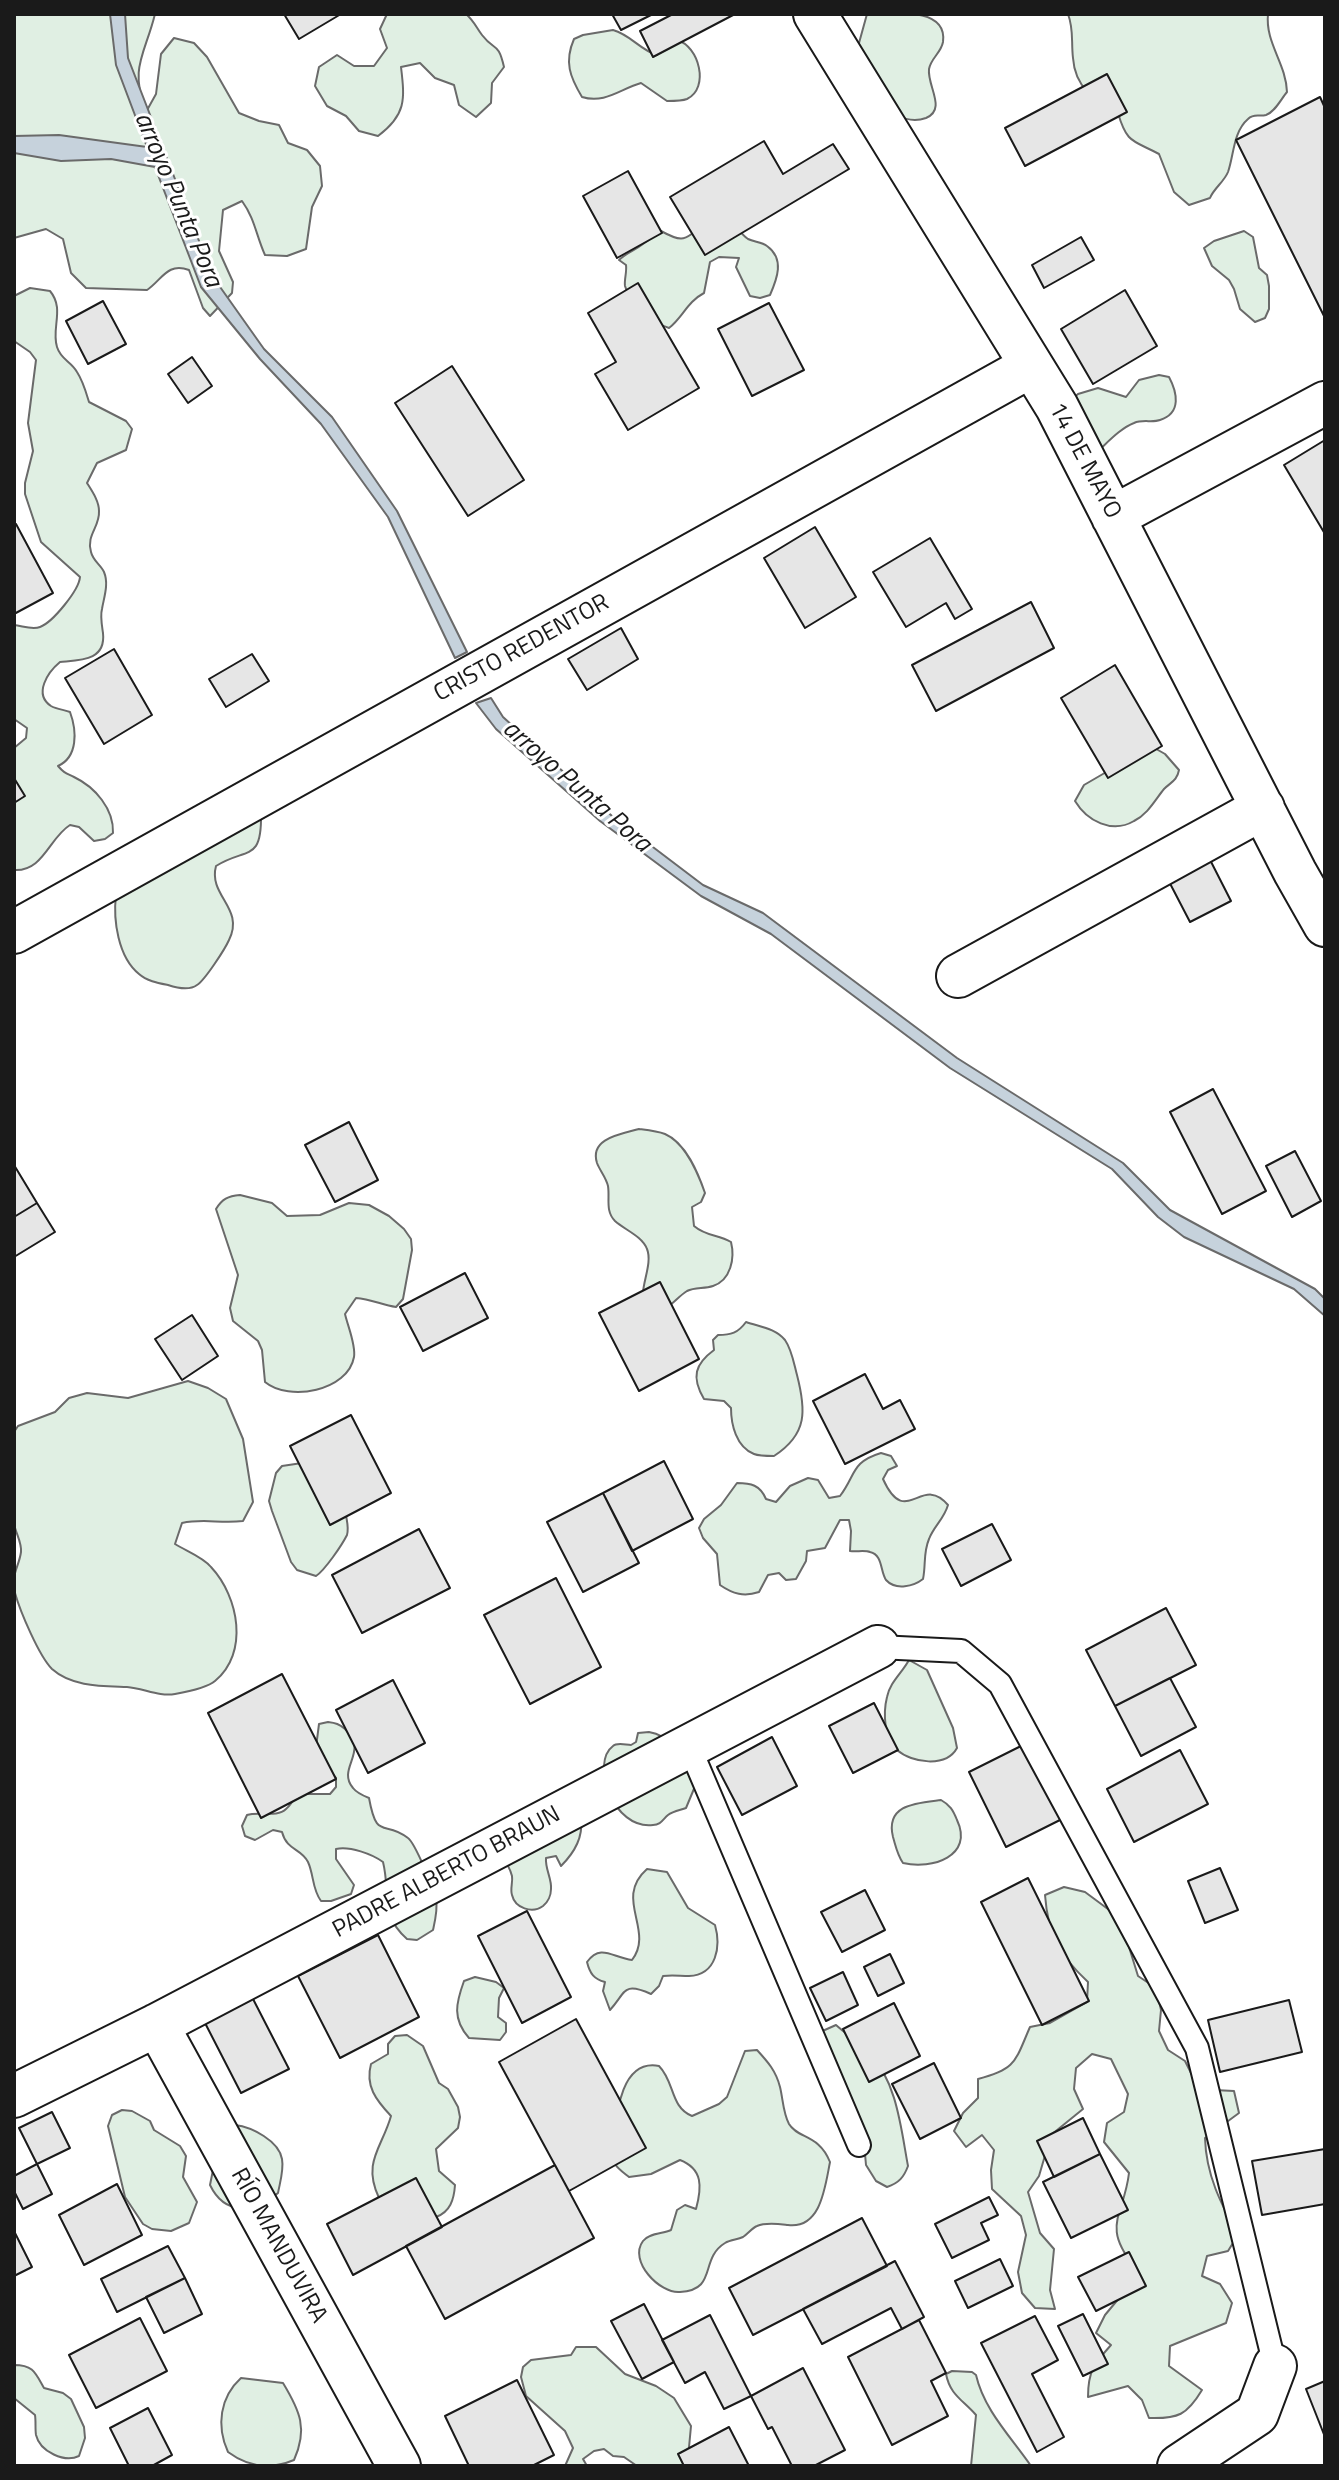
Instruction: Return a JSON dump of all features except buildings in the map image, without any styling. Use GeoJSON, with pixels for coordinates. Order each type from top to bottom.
{"type":"FeatureCollection","features":[{"type":"Feature","properties":{"kind":"street","name":"14 DE MAYO"},"geometry":{"type":"LineString","coordinates":[[815,14],[1057,407],[1325,925]]}},
{"type":"Feature","properties":{"kind":"street","name":"CRISTO REDENTOR"},"geometry":{"type":"LineString","coordinates":[[14,932],[1031,366]]}},
{"type":"Feature","properties":{"kind":"street"},"geometry":{"type":"LineString","coordinates":[[1113,517],[1325,403]]}},
{"type":"Feature","properties":{"kind":"street"},"geometry":{"type":"LineString","coordinates":[[958,976],[1263,808]]}},
{"type":"Feature","properties":{"kind":"street","name":"PADRE ALBERTO BRAUN"},"geometry":{"type":"LineString","coordinates":[[14,2096],[157,2025],[878,1647]]}},
{"type":"Feature","properties":{"kind":"street","name":"RÍO MANDUVIRA"},"geometry":{"type":"LineString","coordinates":[[157,2025],[399,2466]]}},
{"type":"Feature","properties":{"kind":"street"},"geometry":{"type":"LineString","coordinates":[[1179,2466],[1257,2414],[1275,2366]]}},
{"type":"Feature","properties":{"kind":"lane"},"geometry":{"type":"LineString","coordinates":[[878,1647],[961,1651],[1000,1684],[1197,2048],[1275,2366]]}},
{"type":"Feature","properties":{"kind":"lane"},"geometry":{"type":"LineString","coordinates":[[689,1746],[859,2145]]}},
{"type":"Feature","properties":{"kind":"green space"},"geometry":{"type":"Polygon","coordinates":[[[14,14],[155,14],[139,72],[146,112],[156,94],[161,54],[174,38],[194,43],[207,57],[239,113],[279,125],[288,143],[307,150],[320,166],[322,186],[312,207],[306,249],[287,256],[265,255],[242,201],[223,210],[219,251],[233,282],[232,293],[210,316],[203,308],[189,270],[170,270],[147,290],[86,288],[71,273],[63,239],[46,229],[14,238],[14,14]]]}},
{"type":"Feature","properties":{"kind":"green space"},"geometry":{"type":"Polygon","coordinates":[[[387,14],[466,14],[498,50],[502,59],[504,67],[492,83],[491,103],[476,117],[459,105],[454,85],[435,78],[420,63],[401,67],[402,106],[394,121],[378,136],[359,131],[346,116],[327,106],[315,86],[319,67],[337,55],[354,66],[374,66],[387,48],[380,29],[387,14]]]}},
{"type":"Feature","properties":{"kind":"green space"},"geometry":{"type":"Polygon","coordinates":[[[867,14],[915,14],[936,22],[942,30],[942,46],[929,69],[935,109],[926,118],[911,120],[897,115],[858,60],[867,14]]]}},
{"type":"Feature","properties":{"kind":"green space"},"geometry":{"type":"Polygon","coordinates":[[[1068,14],[1268,14],[1270,34],[1287,92],[1269,113],[1252,116],[1243,124],[1224,179],[1210,198],[1189,205],[1174,192],[1159,154],[1132,140],[1118,113],[1087,92],[1082,85],[1075,68],[1068,14]]]}},
{"type":"Feature","properties":{"kind":"green space"},"geometry":{"type":"Polygon","coordinates":[[[613,30],[657,55],[663,47],[677,40],[685,44],[696,58],[699,68],[700,77],[694,94],[685,100],[667,101],[641,83],[598,99],[582,97],[570,69],[569,55],[574,39],[613,30]]]}},
{"type":"Feature","properties":{"kind":"green space"},"geometry":{"type":"Polygon","coordinates":[[[734,224],[746,238],[773,251],[778,263],[770,295],[760,298],[750,296],[736,267],[739,258],[719,257],[710,262],[704,293],[669,328],[649,317],[631,299],[625,286],[626,265],[619,260],[625,255],[661,231],[682,239],[708,225],[734,224]]]}},
{"type":"Feature","properties":{"kind":"green space"},"geometry":{"type":"Polygon","coordinates":[[[1244,231],[1253,237],[1259,268],[1267,275],[1269,286],[1269,309],[1265,318],[1255,322],[1240,309],[1229,280],[1212,266],[1204,248],[1214,241],[1244,231]]]}},
{"type":"Feature","properties":{"kind":"green space"},"geometry":{"type":"Polygon","coordinates":[[[30,288],[50,291],[54,298],[57,305],[57,347],[75,368],[89,402],[126,421],[132,429],[126,450],[97,463],[87,483],[97,500],[99,511],[90,546],[106,581],[101,615],[103,642],[96,654],[90,657],[60,662],[47,677],[43,689],[43,695],[51,706],[70,712],[74,727],[72,750],[65,762],[58,766],[82,781],[102,800],[110,816],[113,833],[105,839],[94,841],[79,827],[70,825],[32,866],[14,870],[14,748],[26,738],[27,728],[14,719],[14,625],[34,628],[45,624],[70,597],[80,577],[41,542],[25,494],[33,451],[28,423],[36,360],[14,341],[14,296],[30,288]]]}},
{"type":"Feature","properties":{"kind":"green space"},"geometry":{"type":"Polygon","coordinates":[[[1159,375],[1169,377],[1174,389],[1176,402],[1172,412],[1160,420],[1129,425],[1098,451],[1070,401],[1078,394],[1098,388],[1126,397],[1139,380],[1159,375]]]}},
{"type":"Feature","properties":{"kind":"green space"},"geometry":{"type":"Polygon","coordinates":[[[1151,746],[1165,754],[1179,770],[1175,779],[1143,815],[1126,825],[1109,826],[1093,820],[1080,808],[1075,801],[1084,785],[1151,746]]]}},
{"type":"Feature","properties":{"kind":"green space"},"geometry":{"type":"Polygon","coordinates":[[[261,814],[261,830],[255,847],[216,866],[217,886],[230,910],[233,929],[210,971],[197,985],[187,988],[142,976],[132,967],[122,948],[116,926],[116,895],[261,814]]]}},
{"type":"Feature","properties":{"kind":"green space"},"geometry":{"type":"Polygon","coordinates":[[[639,1129],[665,1134],[685,1151],[705,1193],[701,1202],[692,1207],[694,1226],[731,1242],[732,1248],[732,1261],[724,1279],[713,1286],[687,1291],[666,1308],[643,1292],[647,1249],[641,1240],[612,1217],[608,1186],[597,1163],[596,1155],[602,1143],[616,1135],[639,1129]]]}},
{"type":"Feature","properties":{"kind":"green space"},"geometry":{"type":"Polygon","coordinates":[[[240,1195],[272,1203],[287,1216],[320,1215],[349,1203],[369,1205],[389,1216],[411,1239],[412,1250],[403,1299],[396,1307],[356,1298],[345,1314],[354,1357],[349,1369],[330,1385],[302,1392],[275,1388],[265,1382],[262,1350],[258,1341],[233,1321],[230,1308],[238,1275],[216,1209],[226,1199],[240,1195]]]}},
{"type":"Feature","properties":{"kind":"green space"},"geometry":{"type":"Polygon","coordinates":[[[746,1322],[772,1330],[785,1340],[800,1388],[803,1410],[799,1430],[774,1456],[756,1455],[748,1451],[739,1441],[731,1408],[724,1401],[704,1399],[697,1384],[699,1366],[714,1350],[713,1340],[718,1335],[737,1331],[746,1322]]]}},
{"type":"Feature","properties":{"kind":"green space"},"geometry":{"type":"Polygon","coordinates":[[[188,1381],[226,1399],[243,1439],[253,1502],[243,1521],[182,1523],[175,1544],[208,1563],[221,1579],[234,1609],[236,1641],[233,1656],[215,1681],[175,1694],[69,1679],[52,1669],[41,1654],[15,1593],[14,1577],[21,1548],[13,1512],[14,1432],[18,1426],[55,1412],[69,1398],[87,1393],[128,1398],[188,1381]]]}},
{"type":"Feature","properties":{"kind":"green space"},"geometry":{"type":"Polygon","coordinates":[[[881,1453],[891,1456],[897,1466],[888,1470],[883,1479],[899,1500],[930,1495],[948,1505],[927,1544],[923,1579],[905,1586],[890,1583],[874,1554],[850,1551],[849,1520],[840,1520],[825,1548],[807,1551],[806,1561],[796,1579],[786,1580],[779,1573],[768,1575],[759,1592],[748,1594],[720,1585],[717,1554],[703,1538],[699,1528],[737,1483],[754,1486],[766,1499],[776,1502],[790,1486],[808,1478],[818,1480],[829,1498],[840,1496],[859,1465],[881,1453]]]}},
{"type":"Feature","properties":{"kind":"green space"},"geometry":{"type":"Polygon","coordinates":[[[302,1463],[346,1515],[348,1525],[341,1545],[316,1576],[297,1570],[291,1562],[269,1501],[276,1473],[282,1466],[302,1463]]]}},
{"type":"Feature","properties":{"kind":"green space"},"geometry":{"type":"Polygon","coordinates":[[[909,1660],[927,1670],[953,1728],[957,1748],[945,1759],[928,1761],[911,1758],[897,1750],[889,1739],[885,1718],[887,1697],[893,1682],[909,1660]]]}},
{"type":"Feature","properties":{"kind":"green space"},"geometry":{"type":"Polygon","coordinates":[[[328,1722],[341,1726],[352,1737],[354,1753],[348,1774],[353,1788],[369,1798],[379,1825],[408,1838],[428,1877],[436,1899],[435,1919],[433,1930],[417,1940],[407,1939],[398,1930],[389,1912],[383,1862],[354,1850],[336,1849],[336,1859],[354,1885],[351,1894],[321,1901],[308,1862],[287,1843],[282,1832],[273,1830],[255,1840],[245,1836],[242,1826],[247,1815],[282,1812],[299,1794],[330,1794],[336,1787],[336,1778],[315,1755],[319,1724],[328,1722]]]}},
{"type":"Feature","properties":{"kind":"green space"},"geometry":{"type":"Polygon","coordinates":[[[649,1732],[672,1745],[696,1784],[686,1808],[653,1825],[639,1824],[617,1807],[609,1794],[604,1766],[606,1754],[613,1746],[631,1745],[636,1742],[638,1733],[649,1732]]]}},
{"type":"Feature","properties":{"kind":"green space"},"geometry":{"type":"Polygon","coordinates":[[[941,1800],[953,1811],[957,1820],[961,1832],[960,1843],[947,1858],[937,1862],[903,1863],[893,1837],[894,1818],[905,1807],[941,1800]]]}},
{"type":"Feature","properties":{"kind":"green space"},"geometry":{"type":"Polygon","coordinates":[[[581,1821],[579,1840],[566,1861],[561,1866],[556,1856],[546,1858],[551,1885],[546,1902],[534,1909],[520,1906],[512,1895],[512,1876],[500,1853],[581,1821]]]}},
{"type":"Feature","properties":{"kind":"green space"},"geometry":{"type":"Polygon","coordinates":[[[647,1869],[667,1872],[688,1908],[715,1925],[715,1958],[706,1971],[698,1974],[663,1976],[651,1994],[630,1989],[610,2010],[603,1991],[605,1982],[593,1975],[587,1962],[602,1952],[632,1960],[638,1949],[639,1937],[634,1892],[638,1880],[647,1869]]]}},
{"type":"Feature","properties":{"kind":"green space"},"geometry":{"type":"Polygon","coordinates":[[[1064,1887],[1085,1892],[1120,1918],[1138,1976],[1156,1988],[1161,2010],[1159,2031],[1168,2050],[1185,2061],[1195,2081],[1214,2090],[1234,2091],[1239,2113],[1205,2138],[1211,2177],[1238,2235],[1228,2251],[1207,2256],[1202,2276],[1220,2284],[1232,2303],[1226,2323],[1170,2346],[1169,2366],[1202,2390],[1181,2414],[1167,2418],[1149,2418],[1142,2400],[1128,2386],[1088,2397],[1093,2368],[1111,2345],[1096,2333],[1105,2315],[1130,2285],[1134,2266],[1124,2252],[1117,2230],[1129,2173],[1104,2142],[1107,2123],[1124,2112],[1128,2094],[1111,2059],[1092,2054],[1076,2068],[1074,2089],[1083,2109],[1051,2135],[1039,2176],[1028,2192],[1040,2233],[1054,2249],[1050,2290],[1055,2309],[1035,2308],[1022,2293],[1018,2272],[1026,2235],[1021,2216],[992,2189],[994,2150],[982,2135],[966,2147],[954,2131],[963,2113],[978,2098],[978,2079],[1000,2071],[1013,2062],[1030,2027],[1050,2023],[1087,2002],[1088,1982],[1062,1953],[1049,1922],[1045,1895],[1064,1887]]]}},
{"type":"Feature","properties":{"kind":"green space"},"geometry":{"type":"Polygon","coordinates":[[[475,1977],[496,1982],[504,1988],[499,1998],[498,2017],[506,2023],[506,2032],[500,2040],[469,2038],[460,2024],[457,2011],[461,1989],[464,1981],[475,1977]]]}},
{"type":"Feature","properties":{"kind":"green space"},"geometry":{"type":"Polygon","coordinates":[[[836,2025],[870,2054],[892,2092],[908,2166],[895,2184],[887,2187],[876,2181],[866,2165],[863,2132],[818,2033],[836,2025]]]}},
{"type":"Feature","properties":{"kind":"green space"},"geometry":{"type":"Polygon","coordinates":[[[407,2035],[423,2046],[439,2083],[448,2089],[460,2117],[458,2128],[436,2149],[439,2171],[455,2185],[450,2205],[436,2217],[379,2198],[372,2174],[375,2156],[391,2116],[373,2092],[369,2079],[371,2064],[388,2054],[388,2044],[395,2036],[407,2035]]]}},
{"type":"Feature","properties":{"kind":"green space"},"geometry":{"type":"Polygon","coordinates":[[[757,2050],[776,2076],[789,2124],[820,2146],[830,2162],[820,2204],[808,2220],[799,2224],[761,2225],[743,2237],[727,2242],[712,2257],[699,2286],[692,2290],[672,2291],[648,2275],[639,2249],[649,2236],[671,2230],[677,2210],[685,2205],[696,2209],[699,2180],[693,2168],[680,2160],[651,2174],[629,2177],[616,2166],[616,2127],[624,2090],[637,2071],[647,2066],[659,2066],[680,2107],[692,2116],[727,2097],[745,2051],[757,2050]]]}},
{"type":"Feature","properties":{"kind":"green space"},"geometry":{"type":"Polygon","coordinates":[[[122,2110],[132,2111],[150,2121],[154,2130],[180,2146],[186,2156],[183,2177],[197,2202],[189,2223],[171,2231],[152,2229],[143,2224],[125,2197],[108,2126],[112,2115],[122,2110]]]}},
{"type":"Feature","properties":{"kind":"green space"},"geometry":{"type":"Polygon","coordinates":[[[235,2125],[264,2136],[280,2152],[282,2172],[278,2193],[259,2205],[232,2206],[216,2195],[210,2185],[214,2165],[235,2125]]]}},
{"type":"Feature","properties":{"kind":"green space"},"geometry":{"type":"Polygon","coordinates":[[[576,2347],[596,2347],[625,2374],[656,2386],[674,2398],[691,2426],[688,2458],[691,2466],[637,2466],[604,2449],[594,2451],[583,2459],[587,2466],[565,2466],[573,2448],[565,2431],[526,2396],[521,2377],[523,2367],[531,2360],[571,2355],[576,2347]]]}},
{"type":"Feature","properties":{"kind":"green space"},"geometry":{"type":"Polygon","coordinates":[[[14,2365],[29,2368],[44,2388],[63,2393],[71,2399],[84,2427],[85,2438],[79,2456],[60,2457],[38,2441],[35,2415],[14,2398],[14,2365]]]}},
{"type":"Feature","properties":{"kind":"green space"},"geometry":{"type":"Polygon","coordinates":[[[952,2371],[976,2375],[992,2412],[1031,2466],[971,2466],[976,2415],[951,2387],[946,2374],[952,2371]]]}},
{"type":"Feature","properties":{"kind":"green space"},"geometry":{"type":"Polygon","coordinates":[[[241,2378],[283,2383],[300,2420],[301,2439],[294,2460],[260,2465],[243,2461],[228,2452],[222,2432],[222,2412],[228,2394],[241,2378]]]}},
{"type":"Feature","properties":{"kind":"water","name":"arroyo Punta Pora"},"geometry":{"type":"Polygon","coordinates":[[[110,14],[125,14],[128,58],[213,277],[264,349],[332,417],[397,511],[467,652],[455,658],[388,517],[321,424],[260,359],[201,287],[155,167],[111,159],[61,161],[14,153],[14,136],[59,135],[147,147],[116,65],[110,14]]]}},
{"type":"Feature","properties":{"kind":"water","name":"arroyo Punta Pora"},"geometry":{"type":"Polygon","coordinates":[[[491,698],[503,717],[612,816],[703,885],[763,913],[957,1058],[1123,1163],[1170,1210],[1315,1289],[1325,1299],[1325,1316],[1294,1289],[1184,1237],[1158,1217],[1112,1169],[950,1068],[771,934],[701,896],[600,821],[496,729],[476,703],[491,698]]]}}]}
